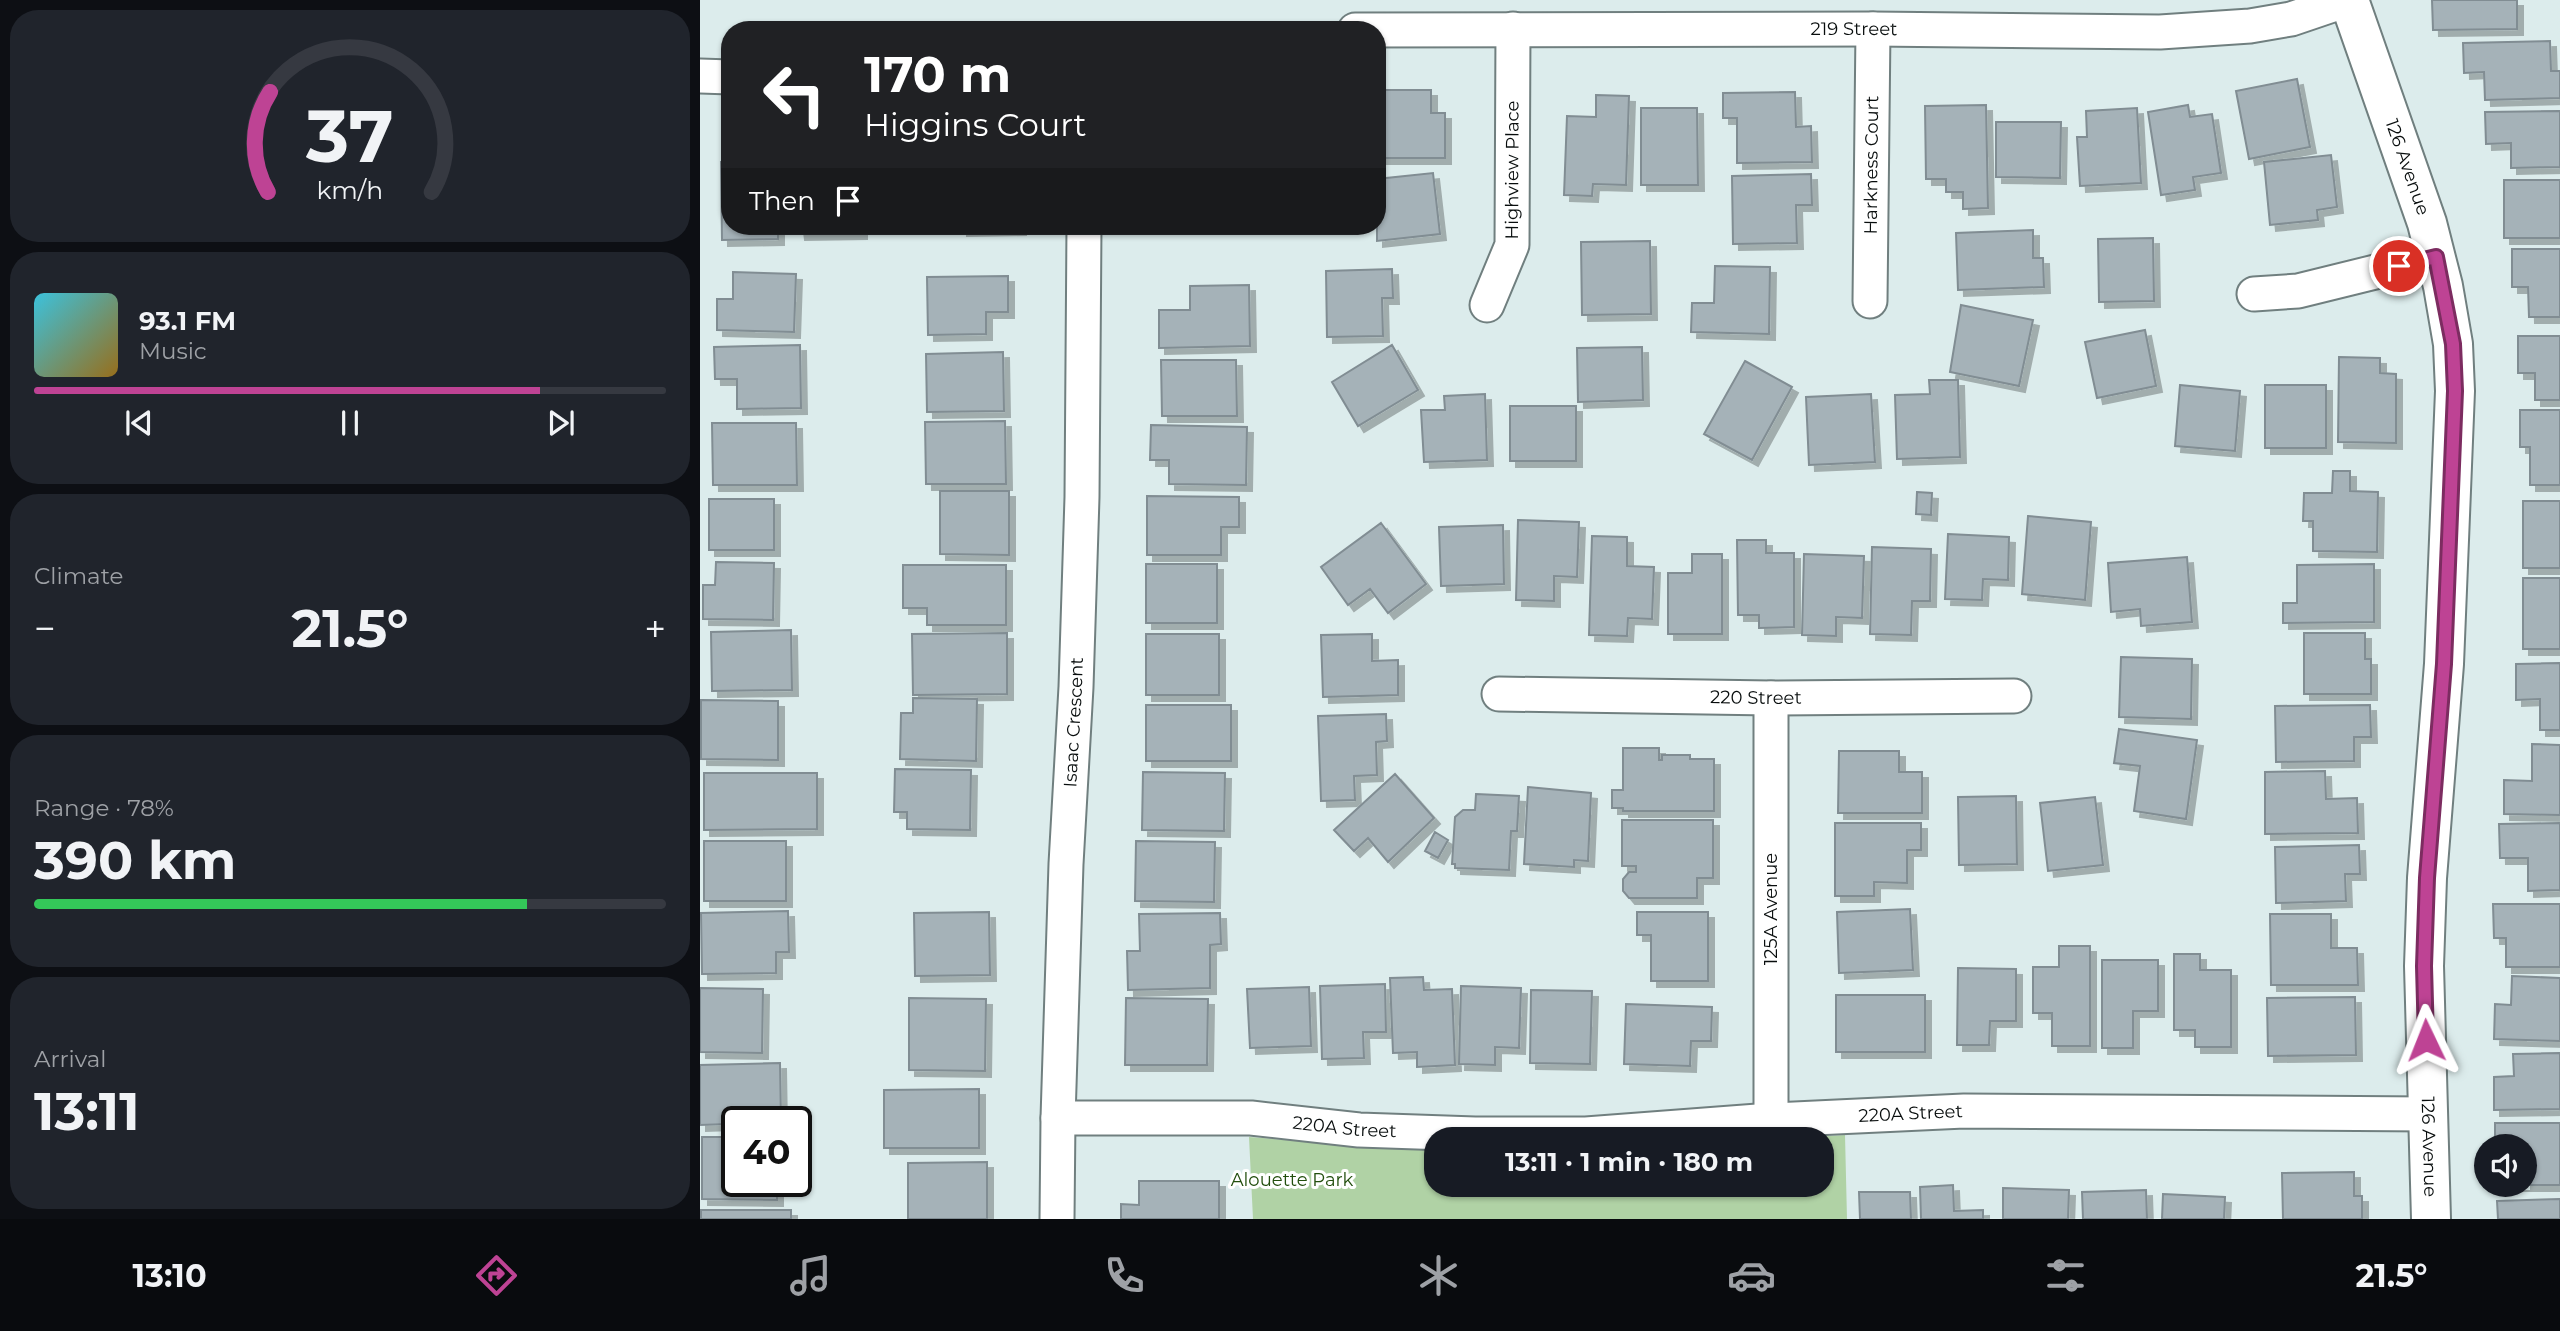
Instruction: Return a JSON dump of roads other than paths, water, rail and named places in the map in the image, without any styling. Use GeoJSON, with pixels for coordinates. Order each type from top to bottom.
{"type":"FeatureCollection","features":[{"type":"Feature","properties":{"kind":"street","name":"219 Street"},"geometry":{"type":"LineString","coordinates":[[1386,30],[1873,29],[2160,32],[2208,30],[2291,19],[2348,0]]}},
{"type":"Feature","properties":{"kind":"street","name":"126 Avenue"},"geometry":{"type":"LineString","coordinates":[[2348,0],[2427,223],[2453,344],[2455,391],[2444,664],[2424,966],[2431,1219]]}},
{"type":"Feature","properties":{"kind":"street","name":"Highview Place"},"geometry":{"type":"LineString","coordinates":[[1487,305],[1512,245],[1513,29]]}},
{"type":"Feature","properties":{"kind":"street","name":"Harkness Court"},"geometry":{"type":"LineString","coordinates":[[1870,301],[1873,29]]}},
{"type":"Feature","properties":{"kind":"street"},"geometry":{"type":"LineString","coordinates":[[700,76],[721,77]]}},
{"type":"Feature","properties":{"kind":"street","name":"Isaac Crescent"},"geometry":{"type":"LineString","coordinates":[[1057,1219],[1058,1118],[1082,510],[1084,235]]}},
{"type":"Feature","properties":{"kind":"street"},"geometry":{"type":"LineString","coordinates":[[2254,294],[2298,291],[2436,257]]}},
{"type":"Feature","properties":{"kind":"street","name":"220 Street"},"geometry":{"type":"LineString","coordinates":[[1499,694],[1771,698],[2014,696]]}},
{"type":"Feature","properties":{"kind":"street","name":"125A Avenue"},"geometry":{"type":"LineString","coordinates":[[1771,698],[1771,1120]]}},
{"type":"Feature","properties":{"kind":"street","name":"220A Street"},"geometry":{"type":"LineString","coordinates":[[1058,1118],[1251,1118],[1359,1130],[1475,1134],[1586,1133],[1771,1120],[1964,1111],[2428,1114]]}},
{"type":"Feature","properties":{"kind":"park label","name":"Alouette Park"},"geometry":{"type":"Point","coordinates":[1292,1180]}}]}
